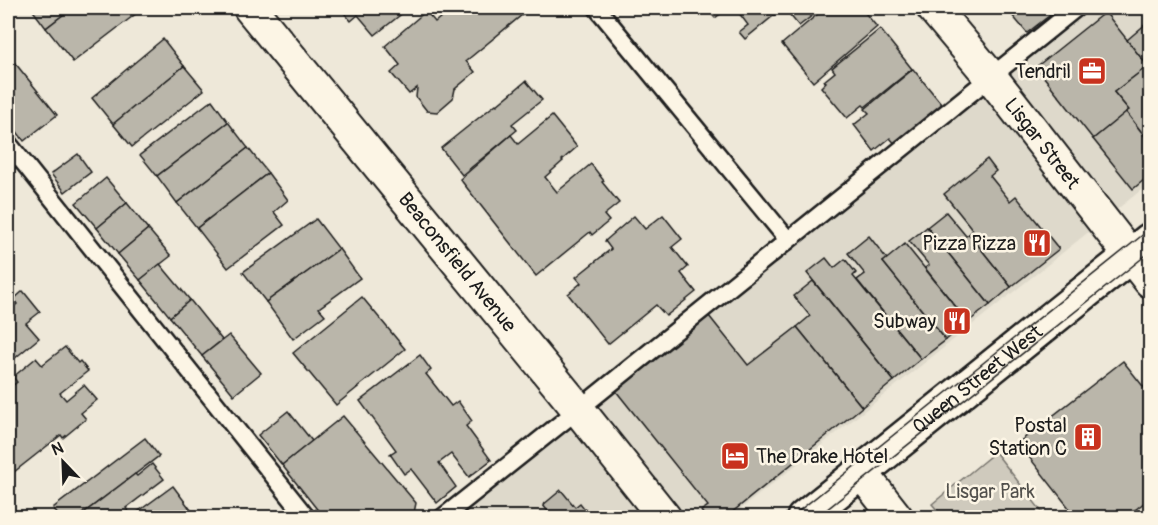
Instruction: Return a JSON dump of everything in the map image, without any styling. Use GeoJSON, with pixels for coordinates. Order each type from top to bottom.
{"type":"FeatureCollection","features":[{"type":"Feature","properties":{"kind":"main road","name":"Queen Street West"},"geometry":{"type":"LineString","coordinates":[[804,518],[1140,248]]}},
{"type":"Feature","properties":{"kind":"street","name":"Beaconsfield Avenue"},"geometry":{"type":"LineString","coordinates":[[250,8],[665,518]]}},
{"type":"Feature","properties":{"kind":"street","name":"Lisgar Street"},"geometry":{"type":"LineString","coordinates":[[933,8],[1140,248],[1150,281]]}},
{"type":"Feature","properties":{"kind":"street"},"geometry":{"type":"LineString","coordinates":[[861,472],[897,518]]}},
{"type":"Feature","properties":{"kind":"lane"},"geometry":{"type":"LineString","coordinates":[[597,8],[788,240]]}},
{"type":"Feature","properties":{"kind":"lane"},"geometry":{"type":"LineString","coordinates":[[442,518],[1076,8]]}},
{"type":"Feature","properties":{"kind":"lane"},"geometry":{"type":"LineString","coordinates":[[8,143],[307,518]]}},
{"type":"Feature","properties":{"kind":"shaded area"},"geometry":{"type":"Polygon","coordinates":[[[1089,8],[1150,8],[1150,183],[731,517],[446,518],[1089,8]]]}},
{"type":"Feature","properties":{"kind":"green space","name":"Lisgar Park"},"geometry":{"type":"Polygon","coordinates":[[[995,452],[1046,517],[943,517],[932,504],[995,452]]]}},
{"type":"Feature","properties":{"kind":"building"},"geometry":{"type":"Polygon","coordinates":[[[31,8],[72,8],[46,28],[31,8]]]}},
{"type":"Feature","properties":{"kind":"building"},"geometry":{"type":"Polygon","coordinates":[[[72,8],[132,8],[137,13],[73,62],[46,28],[72,8]]]}},
{"type":"Feature","properties":{"kind":"building"},"geometry":{"type":"Polygon","coordinates":[[[340,8],[409,8],[375,35],[358,15],[351,21],[340,8]]]}},
{"type":"Feature","properties":{"kind":"building"},"geometry":{"type":"Polygon","coordinates":[[[452,8],[525,8],[528,10],[466,61],[475,72],[455,89],[453,98],[437,112],[427,111],[416,97],[417,88],[409,94],[391,73],[400,65],[385,46],[426,11],[435,22],[452,8]]]}},
{"type":"Feature","properties":{"kind":"building"},"geometry":{"type":"Polygon","coordinates":[[[706,8],[728,8],[715,18],[706,8]]]}},
{"type":"Feature","properties":{"kind":"building"},"geometry":{"type":"Polygon","coordinates":[[[744,8],[783,8],[745,39],[739,32],[748,25],[739,13],[744,8]]]}},
{"type":"Feature","properties":{"kind":"building"},"geometry":{"type":"Polygon","coordinates":[[[784,8],[822,8],[799,26],[784,8]]]}},
{"type":"Feature","properties":{"kind":"building"},"geometry":{"type":"Polygon","coordinates":[[[825,8],[861,8],[877,27],[813,82],[782,44],[825,8]]]}},
{"type":"Feature","properties":{"kind":"building"},"geometry":{"type":"Polygon","coordinates":[[[1059,8],[1027,33],[1007,9],[1059,8]]]}},
{"type":"Feature","properties":{"kind":"building"},"geometry":{"type":"Polygon","coordinates":[[[1105,12],[1148,66],[1114,92],[1129,110],[1093,139],[1036,67],[1105,12]]]}},
{"type":"Feature","properties":{"kind":"building"},"geometry":{"type":"Polygon","coordinates":[[[1148,22],[1150,25],[1150,69],[1127,40],[1148,22]]]}},
{"type":"Feature","properties":{"kind":"building"},"geometry":{"type":"Polygon","coordinates":[[[880,29],[912,69],[865,107],[863,105],[847,118],[821,87],[826,82],[824,81],[835,72],[832,68],[880,29]]]}},
{"type":"Feature","properties":{"kind":"building"},"geometry":{"type":"Polygon","coordinates":[[[163,39],[184,66],[113,124],[92,98],[163,39]]]}},
{"type":"Feature","properties":{"kind":"building"},"geometry":{"type":"Polygon","coordinates":[[[15,63],[57,115],[24,141],[8,120],[8,69],[15,63]]]}},
{"type":"Feature","properties":{"kind":"building"},"geometry":{"type":"Polygon","coordinates":[[[184,66],[204,90],[132,147],[113,124],[184,66]]]}},
{"type":"Feature","properties":{"kind":"building"},"geometry":{"type":"Polygon","coordinates":[[[1148,66],[1150,69],[1150,143],[1126,112],[1129,110],[1114,92],[1148,66]]]}},
{"type":"Feature","properties":{"kind":"building"},"geometry":{"type":"Polygon","coordinates":[[[913,69],[945,108],[898,147],[890,138],[874,151],[854,125],[869,113],[865,109],[913,69]]]}},
{"type":"Feature","properties":{"kind":"building"},"geometry":{"type":"Polygon","coordinates":[[[526,81],[542,100],[512,124],[517,130],[462,175],[441,148],[526,81]]]}},
{"type":"Feature","properties":{"kind":"building"},"geometry":{"type":"Polygon","coordinates":[[[212,100],[228,122],[157,176],[140,155],[212,100]]]}},
{"type":"Feature","properties":{"kind":"building"},"geometry":{"type":"Polygon","coordinates":[[[1126,112],[1150,143],[1150,175],[1133,189],[1093,139],[1126,112]]]}},
{"type":"Feature","properties":{"kind":"building"},"geometry":{"type":"Polygon","coordinates":[[[552,116],[577,147],[545,177],[557,192],[591,164],[619,203],[604,215],[609,221],[592,235],[590,232],[536,276],[460,179],[511,135],[518,144],[552,116]]]}},
{"type":"Feature","properties":{"kind":"building"},"geometry":{"type":"Polygon","coordinates":[[[228,122],[248,148],[177,203],[157,176],[228,122]]]}},
{"type":"Feature","properties":{"kind":"building"},"geometry":{"type":"Polygon","coordinates":[[[248,148],[268,173],[197,228],[177,203],[248,148]]]}},
{"type":"Feature","properties":{"kind":"building"},"geometry":{"type":"Polygon","coordinates":[[[78,154],[91,172],[65,192],[51,174],[78,154]]]}},
{"type":"Feature","properties":{"kind":"building"},"geometry":{"type":"Polygon","coordinates":[[[987,159],[996,171],[990,176],[1010,201],[1016,196],[1059,249],[1011,287],[969,234],[973,230],[944,194],[987,159]]]}},
{"type":"Feature","properties":{"kind":"building"},"geometry":{"type":"Polygon","coordinates":[[[268,173],[288,200],[274,212],[284,225],[228,268],[197,228],[268,173]]]}},
{"type":"Feature","properties":{"kind":"building"},"geometry":{"type":"Polygon","coordinates":[[[106,178],[127,203],[97,228],[76,203],[106,178]]]}},
{"type":"Feature","properties":{"kind":"building"},"geometry":{"type":"Polygon","coordinates":[[[127,203],[148,229],[118,254],[97,228],[127,203]]]}},
{"type":"Feature","properties":{"kind":"building"},"geometry":{"type":"Polygon","coordinates":[[[946,212],[966,236],[969,234],[1011,287],[990,305],[927,227],[946,212]]]}},
{"type":"Feature","properties":{"kind":"building"},"geometry":{"type":"Polygon","coordinates":[[[663,215],[682,239],[672,247],[688,267],[681,273],[696,292],[666,316],[656,305],[608,344],[568,294],[581,283],[576,277],[611,249],[605,241],[634,216],[645,229],[663,215]]]}},
{"type":"Feature","properties":{"kind":"building"},"geometry":{"type":"Polygon","coordinates":[[[316,219],[339,249],[266,302],[243,272],[316,219]]]}},
{"type":"Feature","properties":{"kind":"building"},"geometry":{"type":"Polygon","coordinates":[[[927,227],[990,305],[968,322],[925,268],[929,265],[909,241],[927,227]]]}},
{"type":"Feature","properties":{"kind":"building"},"geometry":{"type":"Polygon","coordinates":[[[148,229],[171,256],[140,280],[118,254],[148,229]]]}},
{"type":"Feature","properties":{"kind":"building"},"geometry":{"type":"Polygon","coordinates":[[[869,236],[887,259],[883,262],[946,340],[921,359],[857,280],[865,274],[848,253],[869,236]]]}},
{"type":"Feature","properties":{"kind":"building"},"geometry":{"type":"Polygon","coordinates":[[[905,244],[968,322],[946,340],[883,262],[905,244]]]}},
{"type":"Feature","properties":{"kind":"building"},"geometry":{"type":"Polygon","coordinates":[[[339,249],[360,278],[319,308],[325,315],[293,339],[266,302],[339,249]]]}},
{"type":"Feature","properties":{"kind":"building"},"geometry":{"type":"Polygon","coordinates":[[[826,258],[834,268],[845,259],[856,273],[853,276],[921,359],[894,381],[807,273],[826,258]]]}},
{"type":"Feature","properties":{"kind":"building"},"geometry":{"type":"Polygon","coordinates":[[[160,264],[190,300],[170,317],[140,280],[160,264]]]}},
{"type":"Feature","properties":{"kind":"building"},"geometry":{"type":"Polygon","coordinates":[[[813,281],[894,381],[862,407],[797,327],[810,316],[794,296],[813,281]]]}},
{"type":"Feature","properties":{"kind":"building"},"geometry":{"type":"Polygon","coordinates":[[[23,291],[40,312],[26,323],[39,338],[8,364],[8,311],[17,304],[14,299],[23,291]]]}},
{"type":"Feature","properties":{"kind":"building"},"geometry":{"type":"Polygon","coordinates":[[[362,297],[405,349],[336,405],[293,353],[362,297]]]}},
{"type":"Feature","properties":{"kind":"building"},"geometry":{"type":"Polygon","coordinates":[[[190,300],[222,340],[202,356],[170,317],[190,300]]]}},
{"type":"Feature","properties":{"kind":"building","name":"The Drake Hotel"},"geometry":{"type":"Polygon","coordinates":[[[709,316],[748,365],[797,327],[862,407],[725,518],[706,518],[701,511],[708,506],[616,391],[709,316]]]}},
{"type":"Feature","properties":{"kind":"building"},"geometry":{"type":"Polygon","coordinates":[[[229,335],[261,373],[234,395],[202,356],[229,335]]]}},
{"type":"Feature","properties":{"kind":"building"},"geometry":{"type":"Polygon","coordinates":[[[65,347],[88,371],[60,393],[66,400],[84,385],[97,400],[81,413],[86,419],[63,438],[61,435],[14,472],[8,464],[8,389],[17,382],[13,377],[36,358],[42,365],[65,347]]]}},
{"type":"Feature","properties":{"kind":"building"},"geometry":{"type":"Polygon","coordinates":[[[420,355],[431,370],[426,374],[451,406],[458,401],[472,421],[466,426],[491,460],[469,477],[451,454],[439,463],[456,487],[437,503],[411,469],[404,474],[390,454],[396,450],[360,401],[420,355]]]}},
{"type":"Feature","properties":{"kind":"building","name":"Postal Station C"},"geometry":{"type":"Polygon","coordinates":[[[1123,361],[1150,395],[1150,498],[1125,518],[1077,518],[1018,443],[1123,361]]]}},
{"type":"Feature","properties":{"kind":"building"},"geometry":{"type":"Polygon","coordinates":[[[288,411],[312,441],[282,465],[258,435],[288,411]]]}},
{"type":"Feature","properties":{"kind":"building"},"geometry":{"type":"Polygon","coordinates":[[[343,416],[416,503],[413,518],[324,518],[282,465],[343,416]]]}},
{"type":"Feature","properties":{"kind":"building"},"geometry":{"type":"Polygon","coordinates":[[[145,438],[159,456],[77,518],[68,516],[60,518],[53,508],[145,438]]]}},
{"type":"Feature","properties":{"kind":"building"},"geometry":{"type":"Polygon","coordinates":[[[152,464],[164,479],[126,508],[128,511],[119,518],[77,518],[135,474],[137,476],[152,464]]]}},
{"type":"Feature","properties":{"kind":"building"},"geometry":{"type":"Polygon","coordinates":[[[173,486],[197,518],[119,518],[128,511],[132,516],[173,486]]]}},
{"type":"Feature","properties":{"kind":"building"},"geometry":{"type":"Polygon","coordinates":[[[561,490],[575,507],[580,503],[592,518],[553,518],[543,505],[561,490]]]}},
{"type":"Feature","properties":{"kind":"tram line"},"geometry":{"type":"LineString","coordinates":[[790,518],[1150,229]]}},
{"type":"Feature","properties":{"kind":"tram line"},"geometry":{"type":"LineString","coordinates":[[816,518],[1150,252]]}},
{"type":"Feature","properties":{"kind":"place","name":"Tendril"},"geometry":{"type":"Point","coordinates":[1092,71]}},
{"type":"Feature","properties":{"kind":"place","name":"Pizza Pizza"},"geometry":{"type":"Point","coordinates":[1037,243]}},
{"type":"Feature","properties":{"kind":"place","name":"Subway"},"geometry":{"type":"Point","coordinates":[957,321]}},
{"type":"Feature","properties":{"kind":"place","name":"Postal Station C"},"geometry":{"type":"Point","coordinates":[1088,437]}},
{"type":"Feature","properties":{"kind":"place","name":"The Drake Hotel"},"geometry":{"type":"Point","coordinates":[735,456]}}]}
